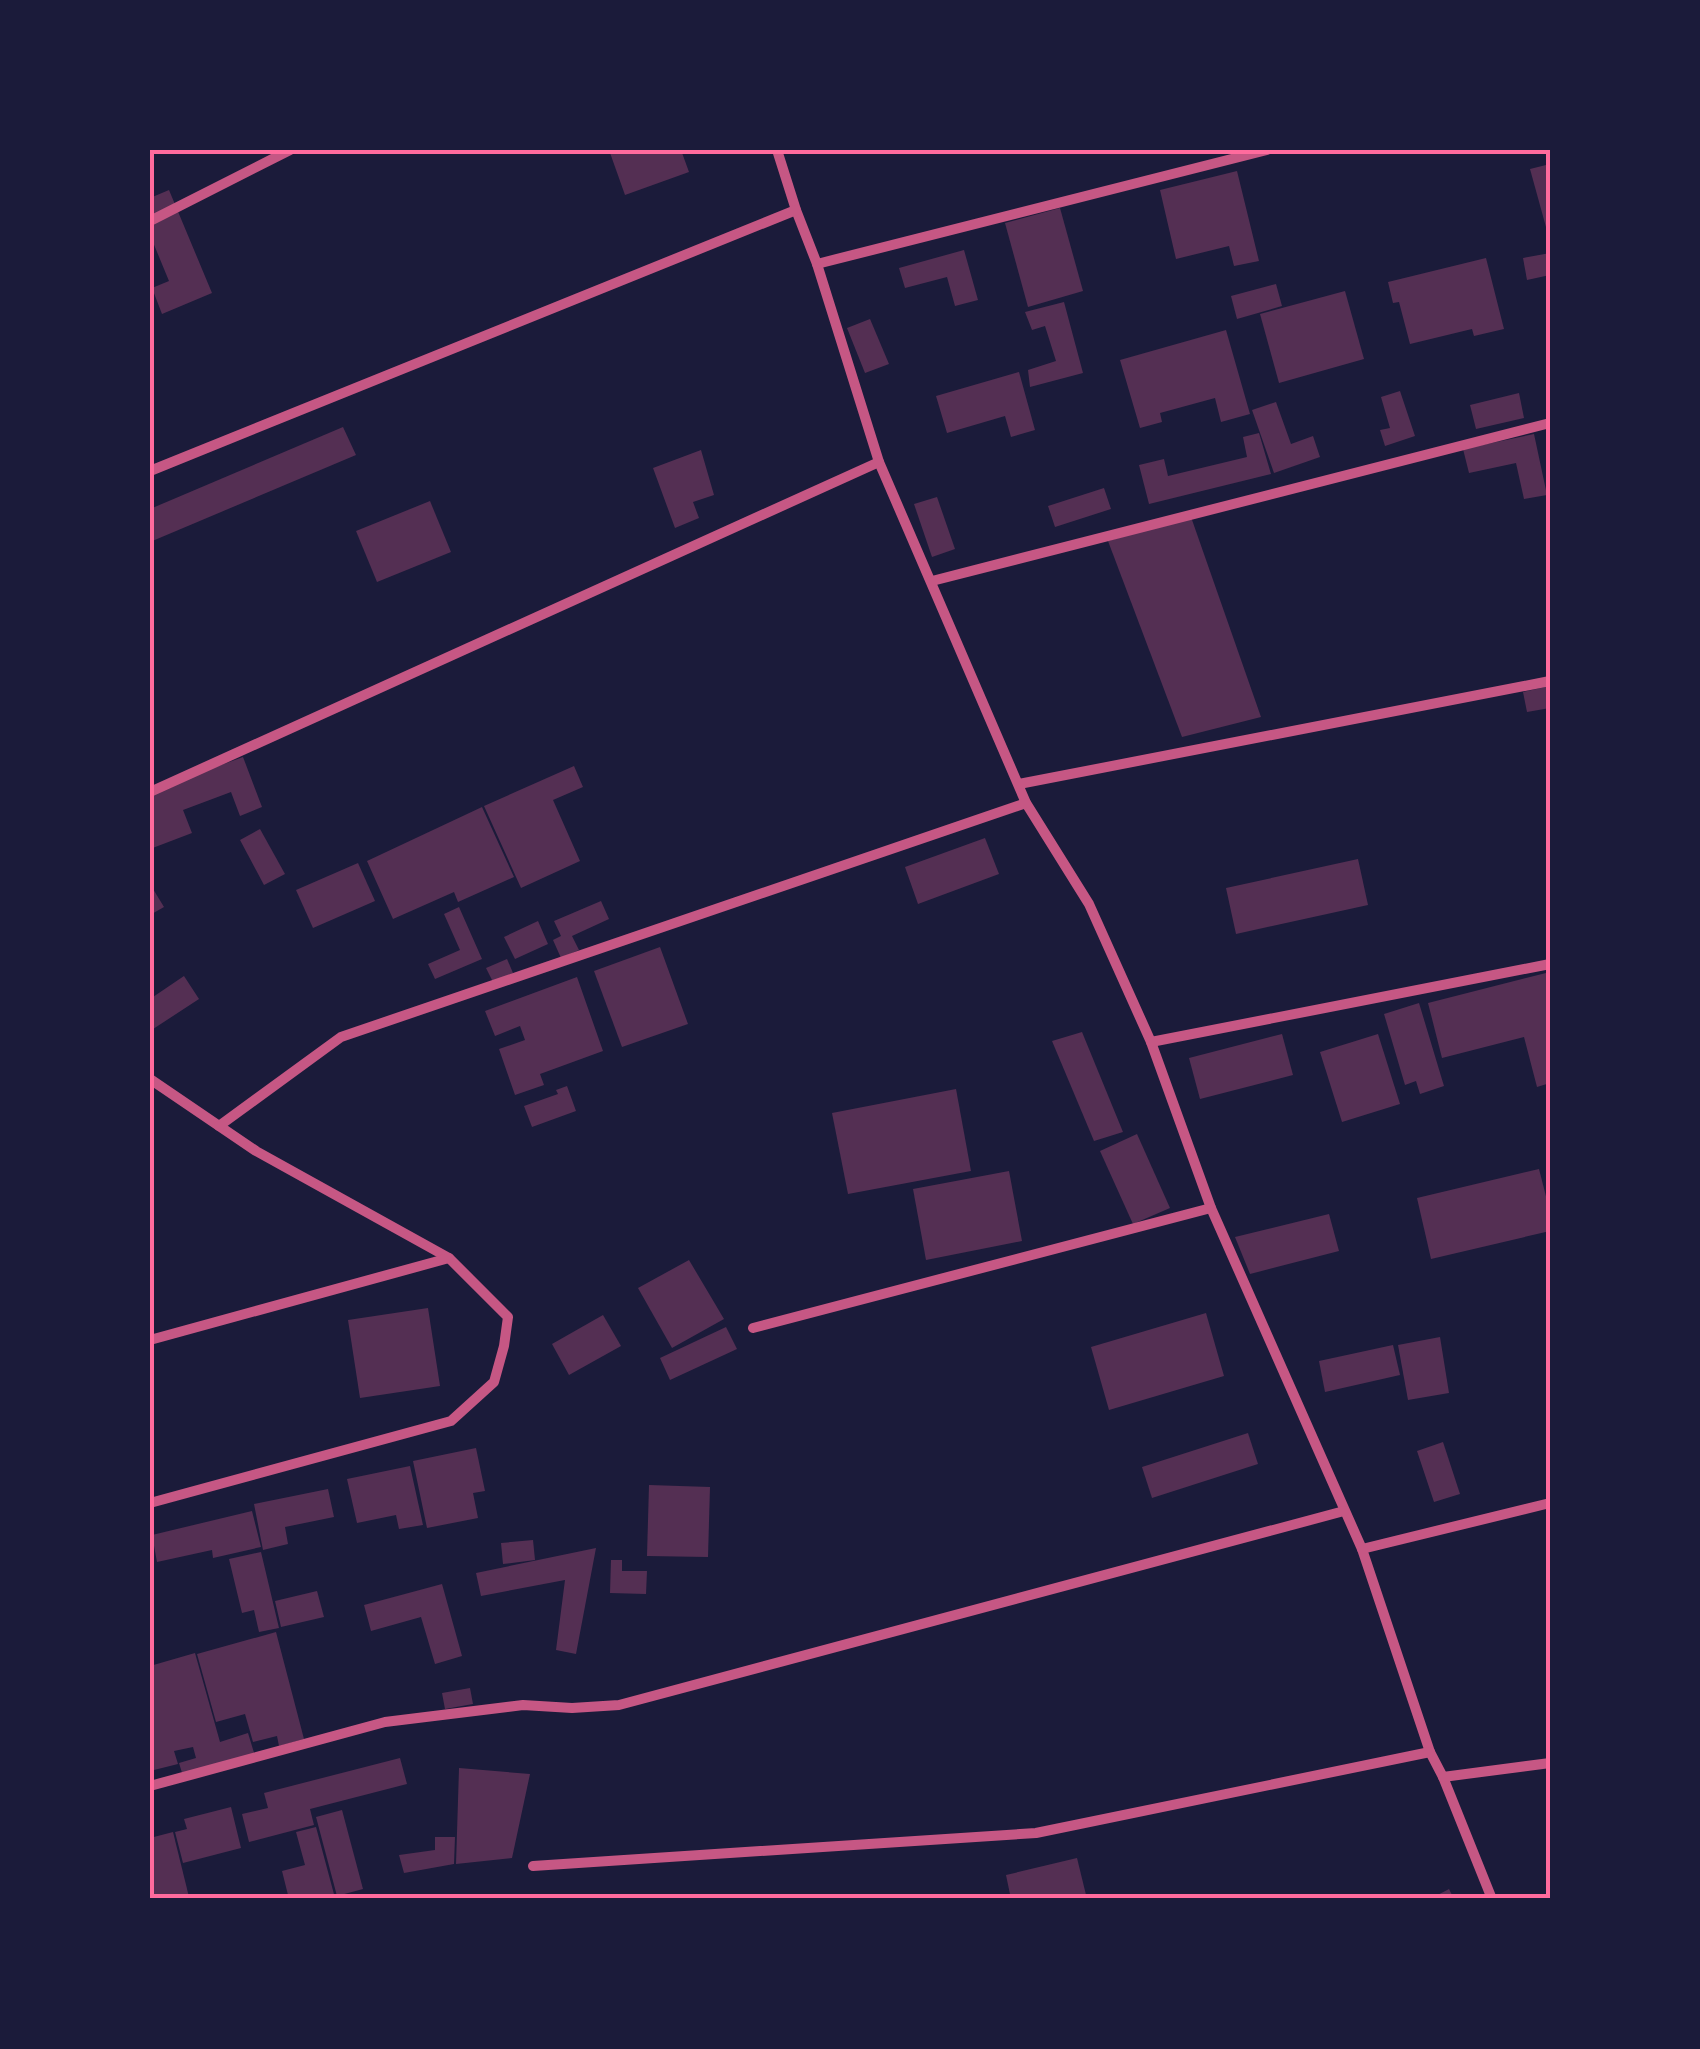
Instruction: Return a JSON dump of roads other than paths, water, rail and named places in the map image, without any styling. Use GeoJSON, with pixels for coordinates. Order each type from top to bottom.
{"type":"FeatureCollection","features":[{"type":"Feature","properties":{"kind":"street"},"geometry":{"type":"LineString","coordinates":[[150,221],[290,150]]}},
{"type":"Feature","properties":{"kind":"street"},"geometry":{"type":"LineString","coordinates":[[777,150],[880,462],[1026,803],[1090,904],[1151,1042],[1211,1208],[1362,1549],[1430,1752],[1492,1899]]}},
{"type":"Feature","properties":{"kind":"street"},"geometry":{"type":"LineString","coordinates":[[817,264],[1267,150]]}},
{"type":"Feature","properties":{"kind":"street"},"geometry":{"type":"LineString","coordinates":[[150,472],[796,210]]}},
{"type":"Feature","properties":{"kind":"street"},"geometry":{"type":"LineString","coordinates":[[932,581],[1550,424]]}},
{"type":"Feature","properties":{"kind":"street"},"geometry":{"type":"LineString","coordinates":[[150,792],[880,462]]}},
{"type":"Feature","properties":{"kind":"street"},"geometry":{"type":"LineString","coordinates":[[1019,784],[1550,681]]}},
{"type":"Feature","properties":{"kind":"street"},"geometry":{"type":"LineString","coordinates":[[219,1126],[341,1037],[1026,803]]}},
{"type":"Feature","properties":{"kind":"street"},"geometry":{"type":"LineString","coordinates":[[1151,1042],[1550,964]]}},
{"type":"Feature","properties":{"kind":"street"},"geometry":{"type":"LineString","coordinates":[[150,1078],[256,1151],[449,1258],[508,1317],[494,1382],[451,1421],[150,1502]]}},
{"type":"Feature","properties":{"kind":"street"},"geometry":{"type":"LineString","coordinates":[[753,1328],[1211,1208]]}},
{"type":"Feature","properties":{"kind":"street"},"geometry":{"type":"LineString","coordinates":[[150,1340],[449,1258]]}},
{"type":"Feature","properties":{"kind":"street"},"geometry":{"type":"LineString","coordinates":[[1362,1549],[1550,1504]]}},
{"type":"Feature","properties":{"kind":"street"},"geometry":{"type":"LineString","coordinates":[[150,1786],[385,1722],[522,1705],[619,1705],[1344,1511]]}},
{"type":"Feature","properties":{"kind":"street"},"geometry":{"type":"LineString","coordinates":[[533,1866],[1036,1833],[1430,1752]]}},
{"type":"Feature","properties":{"kind":"street"},"geometry":{"type":"LineString","coordinates":[[1443,1777],[1550,1763]]}}]}
